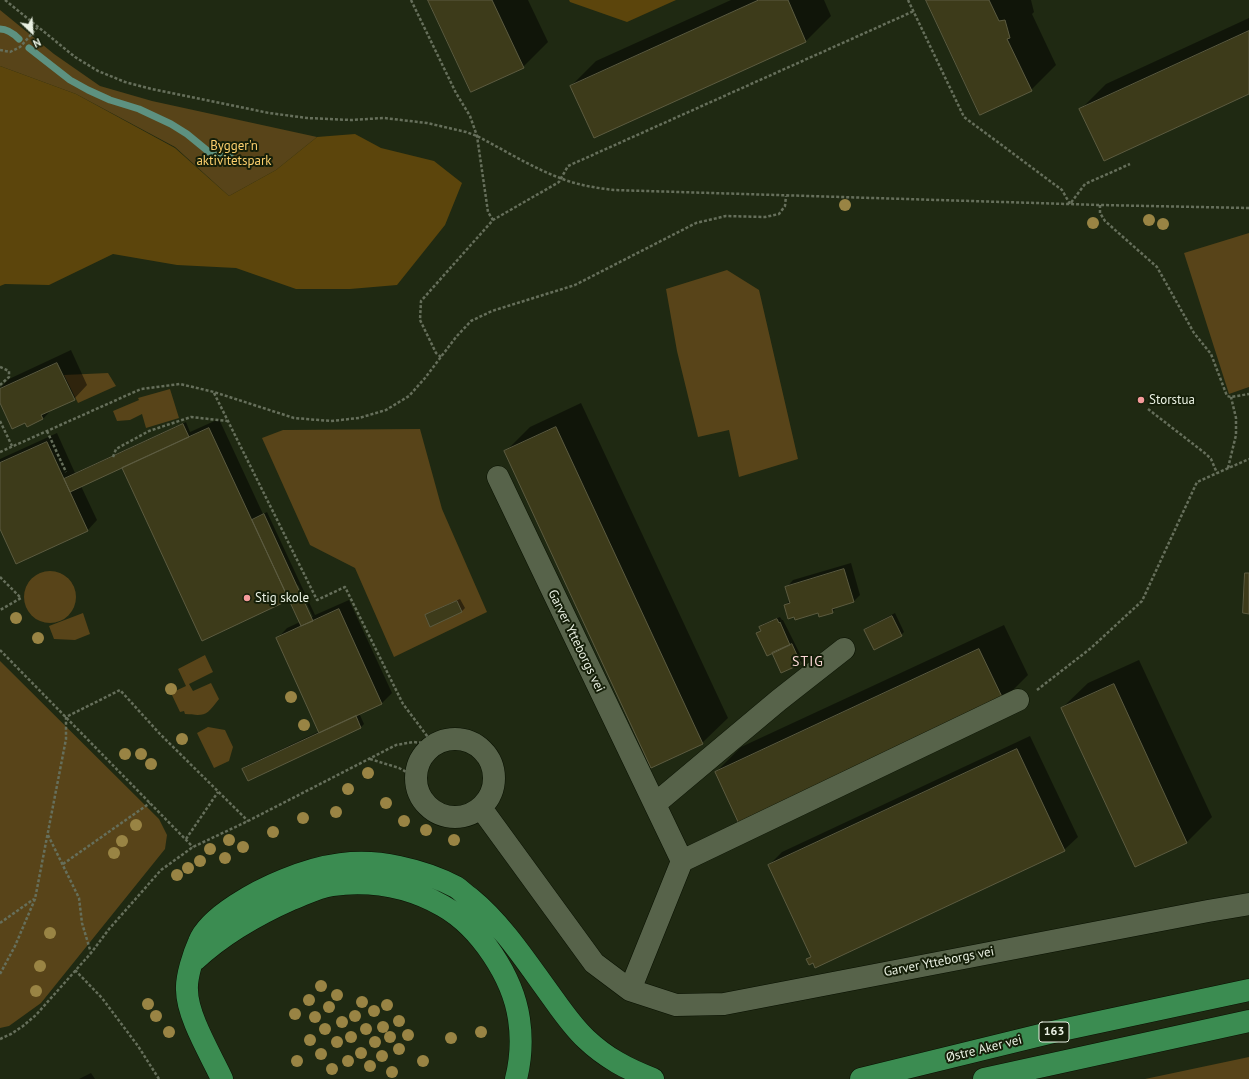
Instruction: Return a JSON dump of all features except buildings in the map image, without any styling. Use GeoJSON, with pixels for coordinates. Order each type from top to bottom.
{"type":"FeatureCollection","features":[{"type":"Feature","properties":{"kind":"highway"},"geometry":{"type":"LineString","coordinates":[[222,1079],[199,1029],[188,1001],[186,990],[188,976],[200,937],[223,913],[273,884],[301,873],[328,865],[358,863],[384,863],[408,868],[457,888],[478,905],[514,945],[564,1013],[585,1038],[604,1054],[629,1070],[653,1079]]}},
{"type":"Feature","properties":{"kind":"highway"},"geometry":{"type":"LineString","coordinates":[[193,962],[211,945],[230,931],[253,918],[308,892],[331,886],[359,883],[383,885],[407,890],[428,898],[445,907],[464,921],[495,957],[515,1000],[519,1018],[521,1040],[516,1079]]}},
{"type":"Feature","properties":{"kind":"highway","name":"Østre Aker vei"},"geometry":{"type":"LineString","coordinates":[[861,1079],[1057,1031],[1249,990]]}},
{"type":"Feature","properties":{"kind":"highway","name":"163"},"geometry":{"type":"LineString","coordinates":[[984,1079],[1249,1021]]}},
{"type":"Feature","properties":{"kind":"street","name":"Garver Ytteborgs vei"},"geometry":{"type":"LineString","coordinates":[[498,477],[682,861]]}},
{"type":"Feature","properties":{"kind":"street"},"geometry":{"type":"LineString","coordinates":[[655,804],[779,700],[844,649]]}},
{"type":"Feature","properties":{"kind":"street"},"geometry":{"type":"LineString","coordinates":[[630,990],[682,861],[1018,700]]}},
{"type":"Feature","properties":{"kind":"street"},"geometry":{"type":"LineString","coordinates":[[457,738],[470,741],[486,753],[492,765],[494,779],[492,790],[486,803],[481,808],[469,815],[450,817],[437,814],[420,798],[416,785],[416,768],[422,755],[434,744],[447,739],[457,738]]}},
{"type":"Feature","properties":{"kind":"street","name":"Garver Ytteborgs vei"},"geometry":{"type":"LineString","coordinates":[[481,808],[594,963],[630,990],[676,1005],[724,1004],[1249,904]]}},
{"type":"Feature","properties":{"kind":"path"},"geometry":{"type":"LineString","coordinates":[[5,0],[75,57],[98,71],[125,82],[269,113],[306,118],[351,120],[384,118],[427,123],[477,136],[561,179],[590,187],[614,190],[786,196],[1249,208]]}},
{"type":"Feature","properties":{"kind":"path"},"geometry":{"type":"LineString","coordinates":[[410,0],[456,93],[470,116],[477,136],[488,212],[493,220]]}},
{"type":"Feature","properties":{"kind":"path"},"geometry":{"type":"LineString","coordinates":[[908,0],[964,117],[1062,190],[1070,204]]}},
{"type":"Feature","properties":{"kind":"path"},"geometry":{"type":"LineString","coordinates":[[441,357],[436,353],[420,320],[420,301],[493,220],[559,182],[568,166],[914,11]]}},
{"type":"Feature","properties":{"kind":"path"},"geometry":{"type":"LineString","coordinates":[[0,50],[10,52],[20,47],[38,27]]}},
{"type":"Feature","properties":{"kind":"path"},"geometry":{"type":"LineString","coordinates":[[1070,204],[1085,184],[1130,164]]}},
{"type":"Feature","properties":{"kind":"path"},"geometry":{"type":"LineString","coordinates":[[0,452],[141,389],[180,384],[214,392],[294,418],[331,421],[359,418],[386,410],[409,396],[425,378],[456,337],[471,321],[492,311],[575,285],[696,223],[726,216],[765,217],[779,214],[785,206],[786,196]]}},
{"type":"Feature","properties":{"kind":"path"},"geometry":{"type":"LineString","coordinates":[[1100,205],[1100,213],[1105,221],[1157,267],[1194,334],[1211,354],[1227,396],[1231,397],[1249,394]]}},
{"type":"Feature","properties":{"kind":"path"},"geometry":{"type":"LineString","coordinates":[[0,367],[10,371],[10,377],[0,385]]}},
{"type":"Feature","properties":{"kind":"path"},"geometry":{"type":"LineString","coordinates":[[214,392],[317,600],[345,587],[403,704],[434,744]]}},
{"type":"Feature","properties":{"kind":"path"},"geometry":{"type":"LineString","coordinates":[[1228,469],[1236,435],[1236,418],[1231,397]]}},
{"type":"Feature","properties":{"kind":"path"},"geometry":{"type":"LineString","coordinates":[[1148,409],[1206,454],[1217,473]]}},
{"type":"Feature","properties":{"kind":"path"},"geometry":{"type":"LineString","coordinates":[[113,457],[116,449],[149,431],[191,417],[228,421]]}},
{"type":"Feature","properties":{"kind":"path"},"geometry":{"type":"LineString","coordinates":[[0,421],[12,446]]}},
{"type":"Feature","properties":{"kind":"path"},"geometry":{"type":"LineString","coordinates":[[46,431],[66,472]]}},
{"type":"Feature","properties":{"kind":"path"},"geometry":{"type":"LineString","coordinates":[[1018,700],[1040,689],[1091,648],[1142,601],[1197,482],[1249,459]]}},
{"type":"Feature","properties":{"kind":"path"},"geometry":{"type":"LineString","coordinates":[[0,577],[21,598],[0,610]]}},
{"type":"Feature","properties":{"kind":"path"},"geometry":{"type":"LineString","coordinates":[[0,650],[193,847]]}},
{"type":"Feature","properties":{"kind":"path"},"geometry":{"type":"LineString","coordinates":[[66,717],[120,690],[160,734],[248,821]]}},
{"type":"Feature","properties":{"kind":"path"},"geometry":{"type":"LineString","coordinates":[[0,974],[15,946],[35,898],[66,740],[66,717]]}},
{"type":"Feature","properties":{"kind":"path"},"geometry":{"type":"LineString","coordinates":[[0,1039],[23,1026],[36,1015],[161,870],[193,847],[248,821],[396,745],[413,742],[434,744]]}},
{"type":"Feature","properties":{"kind":"path"},"geometry":{"type":"LineString","coordinates":[[370,759],[399,768],[416,777]]}},
{"type":"Feature","properties":{"kind":"path"},"geometry":{"type":"LineString","coordinates":[[186,839],[218,792]]}},
{"type":"Feature","properties":{"kind":"path"},"geometry":{"type":"LineString","coordinates":[[63,864],[150,803]]}},
{"type":"Feature","properties":{"kind":"path"},"geometry":{"type":"LineString","coordinates":[[48,835],[80,898],[82,923],[91,953]]}},
{"type":"Feature","properties":{"kind":"path"},"geometry":{"type":"LineString","coordinates":[[0,923],[35,898]]}},
{"type":"Feature","properties":{"kind":"path"},"geometry":{"type":"LineString","coordinates":[[75,970],[106,1004],[138,1046],[159,1079]]}},
{"type":"Feature","properties":{"kind":"green space","name":"Bygger'n aktivitetspark"},"geometry":{"type":"Polygon","coordinates":[[[0,10],[54,54],[100,86],[152,101],[317,137],[276,170],[229,196],[175,147],[76,94],[0,66],[0,10]]]}},
{"type":"Feature","properties":{"kind":"green space"},"geometry":{"type":"Polygon","coordinates":[[[1249,233],[1249,387],[1229,394],[1184,253],[1249,233]]]}},
{"type":"Feature","properties":{"kind":"green space"},"geometry":{"type":"Polygon","coordinates":[[[727,270],[759,290],[798,459],[739,477],[729,430],[698,437],[677,351],[666,289],[727,270]]]}},
{"type":"Feature","properties":{"kind":"green space"},"geometry":{"type":"Polygon","coordinates":[[[108,373],[116,386],[78,403],[64,375],[108,373]]]}},
{"type":"Feature","properties":{"kind":"green space"},"geometry":{"type":"Polygon","coordinates":[[[170,389],[179,418],[146,428],[142,414],[130,420],[117,421],[113,411],[139,400],[138,398],[170,389]]]}},
{"type":"Feature","properties":{"kind":"green space"},"geometry":{"type":"Polygon","coordinates":[[[420,429],[442,509],[487,612],[394,657],[355,568],[310,545],[262,438],[283,430],[420,429]]]}},
{"type":"Feature","properties":{"kind":"green space"},"geometry":{"type":"Polygon","coordinates":[[[50,571],[64,575],[72,583],[76,597],[72,611],[64,619],[50,623],[36,619],[28,611],[24,597],[28,583],[36,575],[50,571]]]}},
{"type":"Feature","properties":{"kind":"green space"},"geometry":{"type":"Polygon","coordinates":[[[83,613],[90,634],[75,640],[54,639],[49,626],[83,613]]]}},
{"type":"Feature","properties":{"kind":"green space"},"geometry":{"type":"Polygon","coordinates":[[[205,655],[213,672],[189,684],[193,691],[211,683],[219,699],[205,714],[185,714],[184,711],[180,712],[171,693],[186,686],[178,669],[205,655]]]}},
{"type":"Feature","properties":{"kind":"green space"},"geometry":{"type":"Polygon","coordinates":[[[0,661],[159,819],[167,835],[165,849],[41,1003],[9,1026],[0,1028],[0,661]]]}},
{"type":"Feature","properties":{"kind":"green space"},"geometry":{"type":"Polygon","coordinates":[[[208,727],[225,730],[233,747],[229,761],[214,768],[197,733],[208,727]]]}},
{"type":"Feature","properties":{"kind":"green space"},"geometry":{"type":"Polygon","coordinates":[[[1249,1057],[1249,1079],[1145,1079],[1249,1057]]]}},
{"type":"Feature","properties":{"kind":"shaded area"},"geometry":{"type":"Polygon","coordinates":[[[569,0],[676,0],[627,22],[570,2],[569,0]]]}},
{"type":"Feature","properties":{"kind":"shaded area"},"geometry":{"type":"Polygon","coordinates":[[[0,66],[76,94],[175,148],[229,196],[276,170],[317,137],[355,134],[381,148],[434,161],[462,183],[445,225],[397,285],[350,289],[296,289],[236,268],[177,265],[113,254],[49,285],[5,284],[0,286],[0,66]]]}},
{"type":"Feature","properties":{"kind":"waterway"},"geometry":{"type":"LineString","coordinates":[[0,29],[10,32],[19,39]]}},
{"type":"Feature","properties":{"kind":"waterway"},"geometry":{"type":"LineString","coordinates":[[29,48],[70,80],[110,100],[139,109],[171,124],[187,134],[209,152],[218,156],[228,156],[233,151],[235,146]]}},
{"type":"Feature","properties":{"kind":"place","name":"Storstua"},"geometry":{"type":"Point","coordinates":[1141,400]}},
{"type":"Feature","properties":{"kind":"place","name":"Stig skole"},"geometry":{"type":"Point","coordinates":[247,598]}},
{"type":"Feature","properties":{"kind":"district","name":"STIG"},"geometry":{"type":"Point","coordinates":[808,662]}}]}
